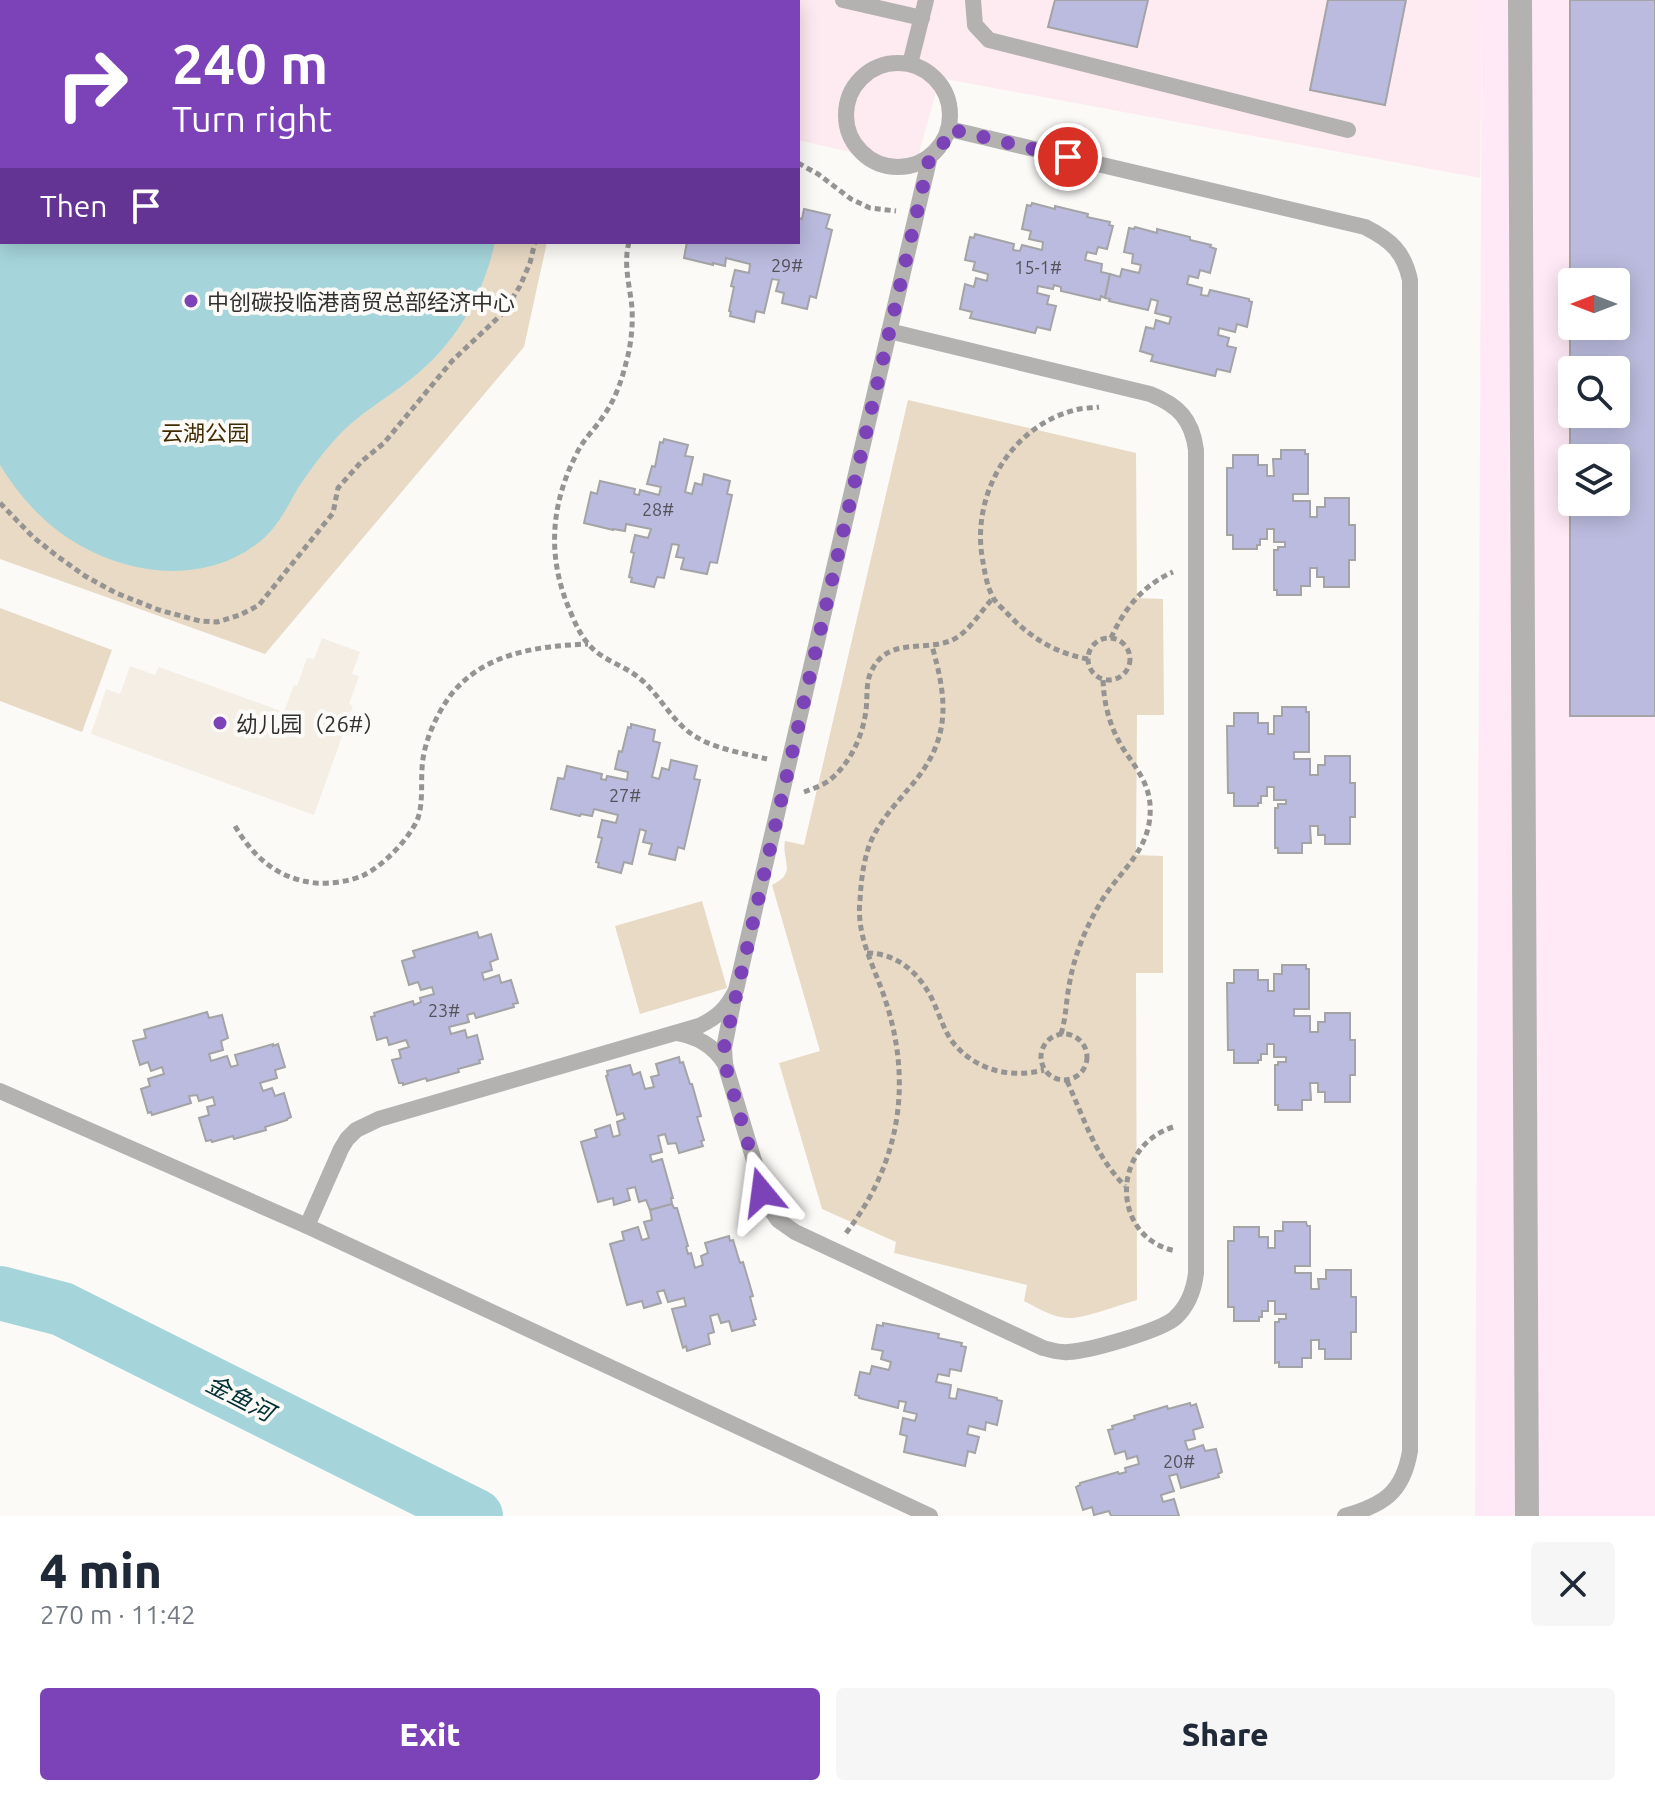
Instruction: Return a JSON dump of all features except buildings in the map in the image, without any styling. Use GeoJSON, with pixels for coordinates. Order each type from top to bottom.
{"type":"FeatureCollection","features":[{"type":"Feature","properties":{"kind":"street"},"geometry":{"type":"LineString","coordinates":[[1520,0],[1527,1516]]}},
{"type":"Feature","properties":{"kind":"lane"},"geometry":{"type":"LineString","coordinates":[[843,0],[922,18]]}},
{"type":"Feature","properties":{"kind":"lane"},"geometry":{"type":"LineString","coordinates":[[910,64],[926,0]]}},
{"type":"Feature","properties":{"kind":"lane"},"geometry":{"type":"LineString","coordinates":[[973,0],[975,25],[989,40],[1348,130]]}},
{"type":"Feature","properties":{"kind":"lane"},"geometry":{"type":"LineString","coordinates":[[894,62],[910,64],[926,70],[943,88],[951,112],[949,129],[943,144],[918,164],[902,168],[886,166],[871,160],[850,135],[846,120],[848,103],[854,88],[864,76],[878,67],[894,62]]}},
{"type":"Feature","properties":{"kind":"lane"},"geometry":{"type":"LineString","coordinates":[[949,129],[1365,227],[1383,235],[1407,267],[1410,280],[1410,1451],[1407,1469],[1393,1492],[1384,1501],[1345,1516]]}},
{"type":"Feature","properties":{"kind":"lane"},"geometry":{"type":"LineString","coordinates":[[889,331],[1150,394],[1175,407],[1191,427],[1196,450],[1196,1273],[1192,1292],[1183,1309],[1170,1322],[1082,1351],[1066,1353],[1043,1348],[786,1226],[771,1212],[762,1192],[725,1064],[724,1048],[736,990],[788,764],[917,210],[930,156]]}},
{"type":"Feature","properties":{"kind":"lane"},"geometry":{"type":"LineString","coordinates":[[307,1226],[341,1149],[356,1130],[379,1119],[699,1026],[713,1019],[730,1003],[736,990]]}},
{"type":"Feature","properties":{"kind":"lane"},"geometry":{"type":"LineString","coordinates":[[676,1033],[689,1035],[710,1046],[725,1064]]}},
{"type":"Feature","properties":{"kind":"lane"},"geometry":{"type":"LineString","coordinates":[[0,1091],[307,1226],[930,1516]]}},
{"type":"Feature","properties":{"kind":"path"},"geometry":{"type":"LineString","coordinates":[[800,164],[851,199],[870,208],[917,210]]}},
{"type":"Feature","properties":{"kind":"path"},"geometry":{"type":"LineString","coordinates":[[0,503],[33,537],[57,556],[116,593],[159,610],[200,621],[217,622],[240,615],[259,605],[333,513],[338,488],[362,461],[384,443],[452,361],[504,312],[520,286],[535,244]]}},
{"type":"Feature","properties":{"kind":"path"},"geometry":{"type":"LineString","coordinates":[[629,244],[626,255],[632,310],[627,360],[612,402],[578,449],[564,481],[554,542],[558,577],[580,634],[594,650],[653,689],[685,729],[721,748],[788,764]]}},
{"type":"Feature","properties":{"kind":"path"},"geometry":{"type":"LineString","coordinates":[[1088,659],[1052,648],[1031,636],[993,598],[980,545],[985,497],[995,473],[1010,451],[1031,431],[1053,417],[1076,409],[1105,407]]}},
{"type":"Feature","properties":{"kind":"path"},"geometry":{"type":"LineString","coordinates":[[1111,638],[1136,597],[1165,575],[1196,563]]}},
{"type":"Feature","properties":{"kind":"path"},"geometry":{"type":"LineString","coordinates":[[780,800],[830,780],[846,762],[862,733],[867,684],[873,666],[888,652],[904,646],[932,646],[952,640],[966,630],[993,598]]}},
{"type":"Feature","properties":{"kind":"path"},"geometry":{"type":"LineString","coordinates":[[1104,638],[1111,638],[1124,644],[1130,663],[1128,670],[1117,679],[1103,680],[1092,672],[1088,659],[1092,646],[1104,638]]}},
{"type":"Feature","properties":{"kind":"path"},"geometry":{"type":"LineString","coordinates":[[235,826],[257,857],[276,871],[298,880],[320,883],[365,875],[406,840],[418,817],[426,742],[450,695],[473,673],[495,660],[549,646],[589,644]]}},
{"type":"Feature","properties":{"kind":"path"},"geometry":{"type":"LineString","coordinates":[[833,1249],[861,1213],[882,1176],[894,1135],[899,1065],[894,1028],[867,953],[859,909],[862,873],[869,844],[882,822],[922,774],[936,747],[943,720],[944,695],[932,646]]}},
{"type":"Feature","properties":{"kind":"path"},"geometry":{"type":"LineString","coordinates":[[1061,1034],[1072,967],[1087,929],[1103,899],[1138,855],[1150,818],[1146,785],[1110,723],[1103,680]]}},
{"type":"Feature","properties":{"kind":"path"},"geometry":{"type":"LineString","coordinates":[[867,953],[893,957],[919,980],[951,1038],[965,1055],[1002,1073],[1019,1075],[1044,1070]]}},
{"type":"Feature","properties":{"kind":"path"},"geometry":{"type":"LineString","coordinates":[[1069,1034],[1082,1041],[1088,1055],[1085,1069],[1074,1079],[1054,1079],[1044,1070],[1041,1063],[1043,1047],[1054,1036],[1069,1034]]}},
{"type":"Feature","properties":{"kind":"path"},"geometry":{"type":"LineString","coordinates":[[1067,1081],[1103,1159],[1126,1186]]}},
{"type":"Feature","properties":{"kind":"path"},"geometry":{"type":"LineString","coordinates":[[1196,1122],[1160,1131],[1142,1145],[1130,1164],[1126,1186],[1128,1207],[1137,1225],[1151,1240],[1168,1250],[1196,1254]]}},
{"type":"Feature","properties":{"kind":"shaded area"},"geometry":{"type":"Polygon","coordinates":[[[800,0],[1482,0],[1480,178],[940,78],[915,167],[800,140],[800,0]]]}},
{"type":"Feature","properties":{"kind":"shaded area"},"geometry":{"type":"Polygon","coordinates":[[[1482,0],[1655,0],[1655,1516],[1475,1516],[1482,0]]]}},
{"type":"Feature","properties":{"kind":"shaded area","name":"幼儿园（26#）"},"geometry":{"type":"Polygon","coordinates":[[[322,638],[360,652],[352,674],[359,676],[349,704],[353,706],[314,815],[91,734],[106,689],[120,694],[130,666],[155,675],[159,667],[284,712],[307,658],[314,659],[322,638]]]}},
{"type":"Feature","properties":{"kind":"green space","name":"云湖公园"},"geometry":{"type":"Polygon","coordinates":[[[0,244],[547,244],[524,347],[265,654],[0,559],[0,244]]]}},
{"type":"Feature","properties":{"kind":"green space"},"geometry":{"type":"Polygon","coordinates":[[[908,400],[1136,453],[1137,598],[1163,599],[1164,715],[1137,715],[1136,855],[1163,856],[1163,973],[1136,973],[1137,1300],[1083,1316],[1056,1316],[1024,1301],[1027,1285],[894,1253],[896,1242],[822,1209],[779,1063],[820,1051],[772,885],[786,871],[785,841],[804,845],[908,400]]]}},
{"type":"Feature","properties":{"kind":"green space"},"geometry":{"type":"Polygon","coordinates":[[[0,608],[112,650],[82,732],[0,701],[0,608]]]}},
{"type":"Feature","properties":{"kind":"green space"},"geometry":{"type":"Polygon","coordinates":[[[702,901],[727,988],[640,1014],[615,926],[702,901]]]}},
{"type":"Feature","properties":{"kind":"water","name":"云湖公园"},"geometry":{"type":"Polygon","coordinates":[[[0,244],[494,244],[475,300],[441,351],[427,366],[339,435],[307,474],[264,538],[244,553],[222,563],[175,571],[126,565],[103,557],[81,546],[46,521],[25,500],[0,465],[0,244]]]}},
{"type":"Feature","properties":{"kind":"waterway","name":"金鱼河"},"geometry":{"type":"LineString","coordinates":[[0,1293],[62,1309],[476,1516]]}},
{"type":"Feature","properties":{"kind":"place","name":"中创碳投临港商贸总部经济中心"},"geometry":{"type":"Point","coordinates":[191,301]}},
{"type":"Feature","properties":{"kind":"place","name":"幼儿园（26#）"},"geometry":{"type":"Point","coordinates":[220,723]}},
{"type":"Feature","properties":{"kind":"route"},"geometry":{"type":"LineString","coordinates":[[762,1192],[725,1064],[724,1048],[930,156],[943,144],[949,129],[1068,157]]}}]}
